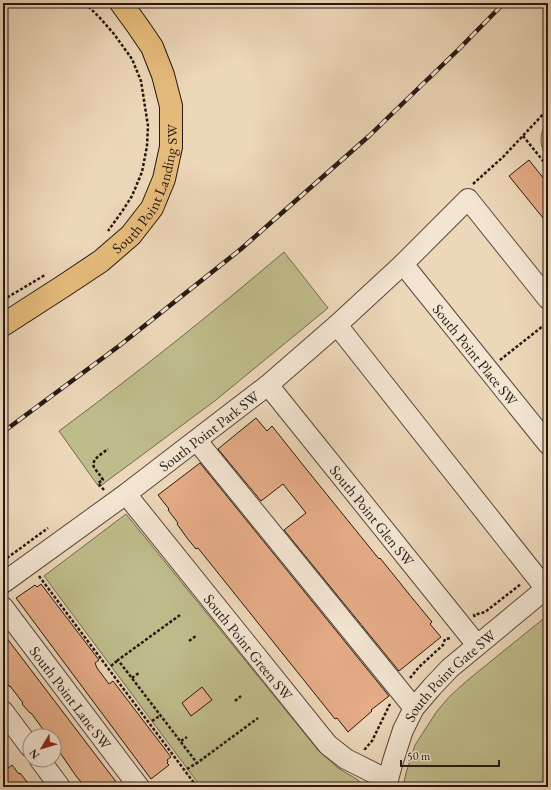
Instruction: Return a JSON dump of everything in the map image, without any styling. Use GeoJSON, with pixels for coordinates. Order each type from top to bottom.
{"type":"FeatureCollection","features":[{"type":"Feature","properties":{"kind":"main road","name":"South Point Landing SW"},"geometry":{"type":"LineString","coordinates":[[3,325],[101,261],[131,235],[152,208],[164,179],[171,146],[171,106],[163,75],[152,47],[121,3]]}},
{"type":"Feature","properties":{"kind":"street","name":"South Point Park SW"},"geometry":{"type":"LineString","coordinates":[[3,583],[197,441],[268,385],[337,325],[403,264],[468,199],[548,299]]}},
{"type":"Feature","properties":{"kind":"street","name":"South Point Place SW"},"geometry":{"type":"LineString","coordinates":[[403,264],[548,444]]}},
{"type":"Feature","properties":{"kind":"street"},"geometry":{"type":"LineString","coordinates":[[337,325],[547,588]]}},
{"type":"Feature","properties":{"kind":"street","name":"South Point Glen SW"},"geometry":{"type":"LineString","coordinates":[[268,385],[477,645]]}},
{"type":"Feature","properties":{"kind":"street"},"geometry":{"type":"LineString","coordinates":[[197,441],[414,708]]}},
{"type":"Feature","properties":{"kind":"street","name":"South Point Green SW"},"geometry":{"type":"LineString","coordinates":[[126,494],[328,745],[346,759],[387,783]]}},
{"type":"Feature","properties":{"kind":"street","name":"South Point Gate SW"},"geometry":{"type":"LineString","coordinates":[[387,783],[403,730],[414,708],[450,668],[547,588]]}},
{"type":"Feature","properties":{"kind":"street","name":"South Point Lane SW"},"geometry":{"type":"LineString","coordinates":[[3,607],[139,787]]}},
{"type":"Feature","properties":{"kind":"street"},"geometry":{"type":"LineString","coordinates":[[3,711],[22,736]]}},
{"type":"Feature","properties":{"kind":"street"},"geometry":{"type":"LineString","coordinates":[[46,768],[60,787]]}},
{"type":"Feature","properties":{"kind":"path"},"geometry":{"type":"LineString","coordinates":[[85,3],[114,34],[132,59],[141,81],[148,126],[147,146],[142,172],[132,196],[107,232]]}},
{"type":"Feature","properties":{"kind":"path"},"geometry":{"type":"LineString","coordinates":[[523,136],[548,167]]}},
{"type":"Feature","properties":{"kind":"path"},"geometry":{"type":"LineString","coordinates":[[3,300],[47,274]]}},
{"type":"Feature","properties":{"kind":"path"},"geometry":{"type":"LineString","coordinates":[[498,362],[548,322]]}},
{"type":"Feature","properties":{"kind":"path"},"geometry":{"type":"LineString","coordinates":[[97,493],[104,488],[102,488],[98,483],[103,480],[93,465],[94,462],[108,449]]}},
{"type":"Feature","properties":{"kind":"path"},"geometry":{"type":"LineString","coordinates":[[3,561],[53,525]]}},
{"type":"Feature","properties":{"kind":"path"},"geometry":{"type":"LineString","coordinates":[[37,573],[196,787]]}},
{"type":"Feature","properties":{"kind":"path"},"geometry":{"type":"LineString","coordinates":[[474,619],[474,615],[485,612],[534,573]]}},
{"type":"Feature","properties":{"kind":"path"},"geometry":{"type":"LineString","coordinates":[[111,666],[166,622],[180,615]]}},
{"type":"Feature","properties":{"kind":"path"},"geometry":{"type":"LineString","coordinates":[[189,641],[196,636]]}},
{"type":"Feature","properties":{"kind":"path"},"geometry":{"type":"LineString","coordinates":[[118,660],[197,763]]}},
{"type":"Feature","properties":{"kind":"path"},"geometry":{"type":"LineString","coordinates":[[132,678],[139,673]]}},
{"type":"Feature","properties":{"kind":"path"},"geometry":{"type":"LineString","coordinates":[[235,701],[241,696]]}},
{"type":"Feature","properties":{"kind":"path"},"geometry":{"type":"LineString","coordinates":[[152,721],[161,715]]}},
{"type":"Feature","properties":{"kind":"path"},"geometry":{"type":"LineString","coordinates":[[187,769],[258,718]]}},
{"type":"Feature","properties":{"kind":"path"},"geometry":{"type":"LineString","coordinates":[[181,741],[187,737]]}},
{"type":"Feature","properties":{"kind":"shaded area"},"geometry":{"type":"Polygon","coordinates":[[[548,118],[548,159],[542,148],[541,136],[548,118]]]}},
{"type":"Feature","properties":{"kind":"shaded area"},"geometry":{"type":"Polygon","coordinates":[[[284,252],[328,308],[216,400],[99,487],[59,431],[173,343],[284,252]]]}},
{"type":"Feature","properties":{"kind":"shaded area"},"geometry":{"type":"Polygon","coordinates":[[[126,514],[318,750],[338,768],[358,780],[365,787],[201,787],[44,576],[126,514]]]}},
{"type":"Feature","properties":{"kind":"shaded area"},"geometry":{"type":"Polygon","coordinates":[[[548,615],[548,787],[403,787],[415,745],[437,711],[451,695],[469,679],[548,615]]]}},
{"type":"Feature","properties":{"kind":"building"},"geometry":{"type":"Polygon","coordinates":[[[529,160],[548,184],[548,224],[509,176],[529,160]]]}},
{"type":"Feature","properties":{"kind":"building"},"geometry":{"type":"Polygon","coordinates":[[[256,418],[267,431],[272,426],[379,559],[380,558],[432,622],[430,624],[441,637],[399,671],[284,530],[306,513],[283,484],[261,501],[218,449],[256,418]]]}},
{"type":"Feature","properties":{"kind":"building"},"geometry":{"type":"Polygon","coordinates":[[[200,463],[389,696],[371,710],[372,711],[348,732],[337,718],[335,719],[198,548],[196,549],[187,538],[168,510],[169,509],[158,495],[200,463]]]}},
{"type":"Feature","properties":{"kind":"building"},"geometry":{"type":"Polygon","coordinates":[[[41,584],[99,660],[95,663],[97,668],[109,684],[113,681],[171,757],[167,760],[169,765],[151,779],[16,598],[35,585],[37,587],[41,584]]]}},
{"type":"Feature","properties":{"kind":"building"},"geometry":{"type":"Polygon","coordinates":[[[3,633],[120,787],[85,787],[62,756],[62,728],[42,728],[3,678],[3,633]]]}},
{"type":"Feature","properties":{"kind":"building"},"geometry":{"type":"Polygon","coordinates":[[[202,687],[212,700],[191,716],[182,703],[202,687]]]}},
{"type":"Feature","properties":{"kind":"building"},"geometry":{"type":"Polygon","coordinates":[[[12,765],[31,787],[3,787],[3,772],[12,765]]]}},
{"type":"Feature","properties":{"kind":"railway"},"geometry":{"type":"LineString","coordinates":[[3,432],[119,346],[241,249],[369,136],[504,3]]}}]}
